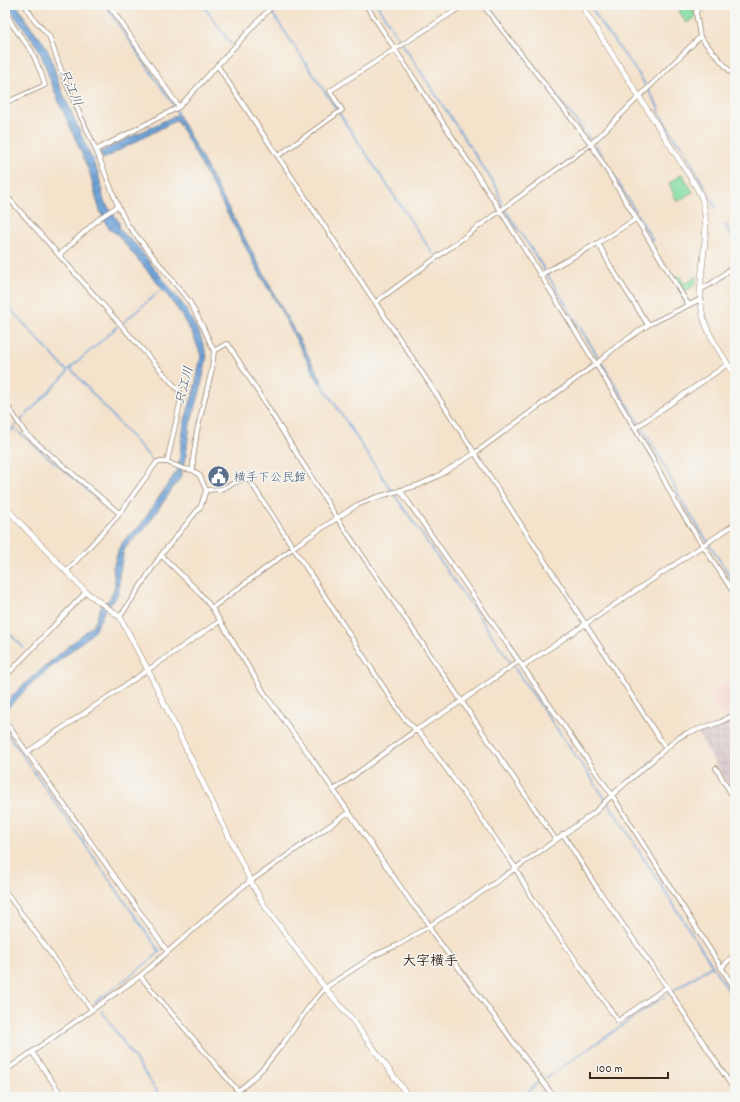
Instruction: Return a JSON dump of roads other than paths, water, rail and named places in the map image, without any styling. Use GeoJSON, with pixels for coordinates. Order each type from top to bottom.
{"type":"FeatureCollection","features":[{"type":"Feature","properties":{"kind":"street"},"geometry":{"type":"LineString","coordinates":[[25,5],[32,18],[48,36],[65,81],[127,224],[189,302],[214,351],[212,369],[197,431],[193,470]]}},
{"type":"Feature","properties":{"kind":"street"},"geometry":{"type":"LineString","coordinates":[[109,5],[177,108]]}},
{"type":"Feature","properties":{"kind":"street"},"geometry":{"type":"LineString","coordinates":[[96,150],[177,108],[273,5]]}},
{"type":"Feature","properties":{"kind":"street"},"geometry":{"type":"LineString","coordinates":[[366,5],[503,208],[652,456],[678,507],[735,595]]}},
{"type":"Feature","properties":{"kind":"street"},"geometry":{"type":"LineString","coordinates":[[278,156],[342,110],[330,91],[464,5]]}},
{"type":"Feature","properties":{"kind":"street"},"geometry":{"type":"LineString","coordinates":[[483,5],[591,144],[688,304]]}},
{"type":"Feature","properties":{"kind":"street"},"geometry":{"type":"LineString","coordinates":[[581,5],[692,180],[702,199],[705,224],[701,289],[703,317],[709,332],[735,376]]}},
{"type":"Feature","properties":{"kind":"street"},"geometry":{"type":"LineString","coordinates":[[692,5],[697,10]]}},
{"type":"Feature","properties":{"kind":"street"},"geometry":{"type":"LineString","coordinates":[[700,5],[697,10],[700,37],[735,77]]}},
{"type":"Feature","properties":{"kind":"street"},"geometry":{"type":"LineString","coordinates":[[5,11],[13,26],[31,50],[45,84],[44,86],[5,103]]}},
{"type":"Feature","properties":{"kind":"street"},"geometry":{"type":"LineString","coordinates":[[376,302],[591,144],[700,37]]}},
{"type":"Feature","properties":{"kind":"street"},"geometry":{"type":"LineString","coordinates":[[217,65],[376,302],[665,747]]}},
{"type":"Feature","properties":{"kind":"street"},"geometry":{"type":"LineString","coordinates":[[5,194],[180,392],[181,399],[167,462]]}},
{"type":"Feature","properties":{"kind":"street"},"geometry":{"type":"LineString","coordinates":[[59,256],[101,217],[118,206]]}},
{"type":"Feature","properties":{"kind":"street"},"geometry":{"type":"LineString","coordinates":[[542,274],[598,243],[636,218]]}},
{"type":"Feature","properties":{"kind":"street"},"geometry":{"type":"LineString","coordinates":[[598,243],[648,325]]}},
{"type":"Feature","properties":{"kind":"street"},"geometry":{"type":"LineString","coordinates":[[701,289],[708,286],[723,275],[735,264]]}},
{"type":"Feature","properties":{"kind":"street"},"geometry":{"type":"LineString","coordinates":[[212,608],[294,548],[357,505],[389,493],[419,485],[438,476],[475,453],[596,364],[617,346],[648,325],[688,304],[701,299]]}},
{"type":"Feature","properties":{"kind":"street"},"geometry":{"type":"LineString","coordinates":[[214,351],[228,344],[338,518],[556,840]]}},
{"type":"Feature","properties":{"kind":"street"},"geometry":{"type":"LineString","coordinates":[[635,428],[728,364]]}},
{"type":"Feature","properties":{"kind":"street"},"geometry":{"type":"LineString","coordinates":[[5,402],[26,434],[119,513]]}},
{"type":"Feature","properties":{"kind":"street"},"geometry":{"type":"LineString","coordinates":[[66,572],[119,513],[157,462],[167,462],[184,469],[193,470],[200,476],[206,490],[200,506],[161,555],[120,616]]}},
{"type":"Feature","properties":{"kind":"street"},"geometry":{"type":"LineString","coordinates":[[206,490],[221,489],[243,479],[248,480],[294,548],[403,717],[416,730],[463,792],[515,868],[530,895],[618,1021],[667,987]]}},
{"type":"Feature","properties":{"kind":"street"},"geometry":{"type":"LineString","coordinates":[[399,491],[518,663],[522,666],[610,797],[735,989]]}},
{"type":"Feature","properties":{"kind":"street"},"geometry":{"type":"LineString","coordinates":[[5,507],[86,592],[120,616],[148,670],[250,880],[264,905],[325,988],[351,1018],[409,1097]]}},
{"type":"Feature","properties":{"kind":"street"},"geometry":{"type":"LineString","coordinates":[[522,666],[735,524]]}},
{"type":"Feature","properties":{"kind":"street"},"geometry":{"type":"LineString","coordinates":[[161,555],[197,590],[212,608],[267,697],[334,790],[413,905],[427,921],[432,932],[554,1097]]}},
{"type":"Feature","properties":{"kind":"street"},"geometry":{"type":"LineString","coordinates":[[5,677],[86,592]]}},
{"type":"Feature","properties":{"kind":"street"},"geometry":{"type":"LineString","coordinates":[[27,752],[220,621]]}},
{"type":"Feature","properties":{"kind":"street"},"geometry":{"type":"LineString","coordinates":[[334,790],[416,730],[518,663]]}},
{"type":"Feature","properties":{"kind":"street"},"geometry":{"type":"LineString","coordinates":[[230,1097],[264,1067],[325,988],[375,955],[398,945],[476,896],[556,840],[594,813],[604,802],[665,747],[687,733],[716,724],[735,714]]}},
{"type":"Feature","properties":{"kind":"street"},"geometry":{"type":"LineString","coordinates":[[5,721],[168,952]]}},
{"type":"Feature","properties":{"kind":"street"},"geometry":{"type":"LineString","coordinates":[[716,768],[735,800]]}},
{"type":"Feature","properties":{"kind":"street"},"geometry":{"type":"LineString","coordinates":[[5,1071],[140,976],[250,880],[349,812]]}},
{"type":"Feature","properties":{"kind":"street"},"geometry":{"type":"LineString","coordinates":[[563,834],[597,888],[667,987],[735,1091]]}},
{"type":"Feature","properties":{"kind":"street"},"geometry":{"type":"LineString","coordinates":[[5,890],[92,1010]]}},
{"type":"Feature","properties":{"kind":"street"},"geometry":{"type":"LineString","coordinates":[[721,968],[735,954]]}},
{"type":"Feature","properties":{"kind":"street"},"geometry":{"type":"LineString","coordinates":[[140,976],[238,1091]]}},
{"type":"Feature","properties":{"kind":"street"},"geometry":{"type":"LineString","coordinates":[[32,1052],[63,1097]]}},
{"type":"Feature","properties":{"kind":"water"},"geometry":{"type":"Polygon","coordinates":[[[9,5],[17,5],[28,23],[43,42],[50,55],[59,84],[98,173],[104,201],[119,222],[120,230],[136,245],[184,306],[200,335],[207,356],[200,392],[190,424],[186,455],[180,478],[143,531],[130,542],[124,550],[119,576],[119,591],[117,596],[105,610],[94,632],[33,682],[5,711],[5,703],[21,687],[92,626],[101,607],[110,598],[115,584],[113,568],[119,548],[125,539],[139,527],[178,469],[184,423],[194,391],[201,356],[194,337],[178,310],[116,233],[106,224],[99,207],[90,174],[57,98],[41,55],[33,40],[15,16],[9,5]]]}},
{"type":"Feature","properties":{"kind":"water"},"geometry":{"type":"Polygon","coordinates":[[[178,114],[322,381],[319,383],[177,120],[103,159],[100,152],[178,114]]]}},
{"type":"Feature","properties":{"kind":"waterway"},"geometry":{"type":"LineString","coordinates":[[105,5],[175,107],[178,115]]}},
{"type":"Feature","properties":{"kind":"waterway"},"geometry":{"type":"LineString","coordinates":[[203,5],[231,44]]}},
{"type":"Feature","properties":{"kind":"waterway"},"geometry":{"type":"LineString","coordinates":[[276,5],[271,11],[433,254]]}},
{"type":"Feature","properties":{"kind":"waterway"},"geometry":{"type":"LineString","coordinates":[[377,5],[497,188],[502,205],[534,253],[661,459],[681,500],[735,584]]}},
{"type":"Feature","properties":{"kind":"waterway"},"geometry":{"type":"LineString","coordinates":[[487,5],[590,139]]}},
{"type":"Feature","properties":{"kind":"waterway"},"geometry":{"type":"LineString","coordinates":[[590,5],[602,25],[638,73],[659,108],[659,113],[676,141],[681,144],[716,208]]}},
{"type":"Feature","properties":{"kind":"waterway"},"geometry":{"type":"LineString","coordinates":[[595,144],[653,241]]}},
{"type":"Feature","properties":{"kind":"waterway"},"geometry":{"type":"LineString","coordinates":[[91,161],[99,157]]}},
{"type":"Feature","properties":{"kind":"waterway"},"geometry":{"type":"LineString","coordinates":[[725,224],[735,241]]}},
{"type":"Feature","properties":{"kind":"waterway"},"geometry":{"type":"LineString","coordinates":[[123,323],[164,288]]}},
{"type":"Feature","properties":{"kind":"waterway"},"geometry":{"type":"LineString","coordinates":[[5,303],[67,371],[67,373],[20,421]]}},
{"type":"Feature","properties":{"kind":"waterway"},"geometry":{"type":"LineString","coordinates":[[67,371],[117,327]]}},
{"type":"Feature","properties":{"kind":"waterway"},"geometry":{"type":"LineString","coordinates":[[70,368],[153,461]]}},
{"type":"Feature","properties":{"kind":"waterway"},"geometry":{"type":"LineString","coordinates":[[321,383],[389,487],[609,804],[735,1001]]}},
{"type":"Feature","properties":{"kind":"waterway"},"geometry":{"type":"LineString","coordinates":[[5,437],[17,424]]}},
{"type":"Feature","properties":{"kind":"waterway"},"geometry":{"type":"LineString","coordinates":[[14,428],[114,513]]}},
{"type":"Feature","properties":{"kind":"waterway"},"geometry":{"type":"LineString","coordinates":[[5,629],[24,648]]}},
{"type":"Feature","properties":{"kind":"waterway"},"geometry":{"type":"LineString","coordinates":[[5,730],[160,952],[95,1002]]}},
{"type":"Feature","properties":{"kind":"waterway"},"geometry":{"type":"LineString","coordinates":[[673,991],[712,966]]}},
{"type":"Feature","properties":{"kind":"waterway"},"geometry":{"type":"LineString","coordinates":[[546,1078],[668,994]]}},
{"type":"Feature","properties":{"kind":"waterway"},"geometry":{"type":"LineString","coordinates":[[101,1010],[161,1097]]}},
{"type":"Feature","properties":{"kind":"waterway"},"geometry":{"type":"LineString","coordinates":[[522,1097],[539,1082]]}},
{"type":"Feature","properties":{"kind":"place","name":"横手下公民館"},"geometry":{"type":"Point","coordinates":[218,477]}},
{"type":"Feature","properties":{"kind":"district","name":"大字横手"},"geometry":{"type":"Point","coordinates":[430,960]}},
{"type":"Feature","properties":{"kind":"water label","name":"只江川"},"geometry":{"type":"Point","coordinates":[72,87]}},
{"type":"Feature","properties":{"kind":"water label","name":"只江川"},"geometry":{"type":"Point","coordinates":[183,385]}}]}
